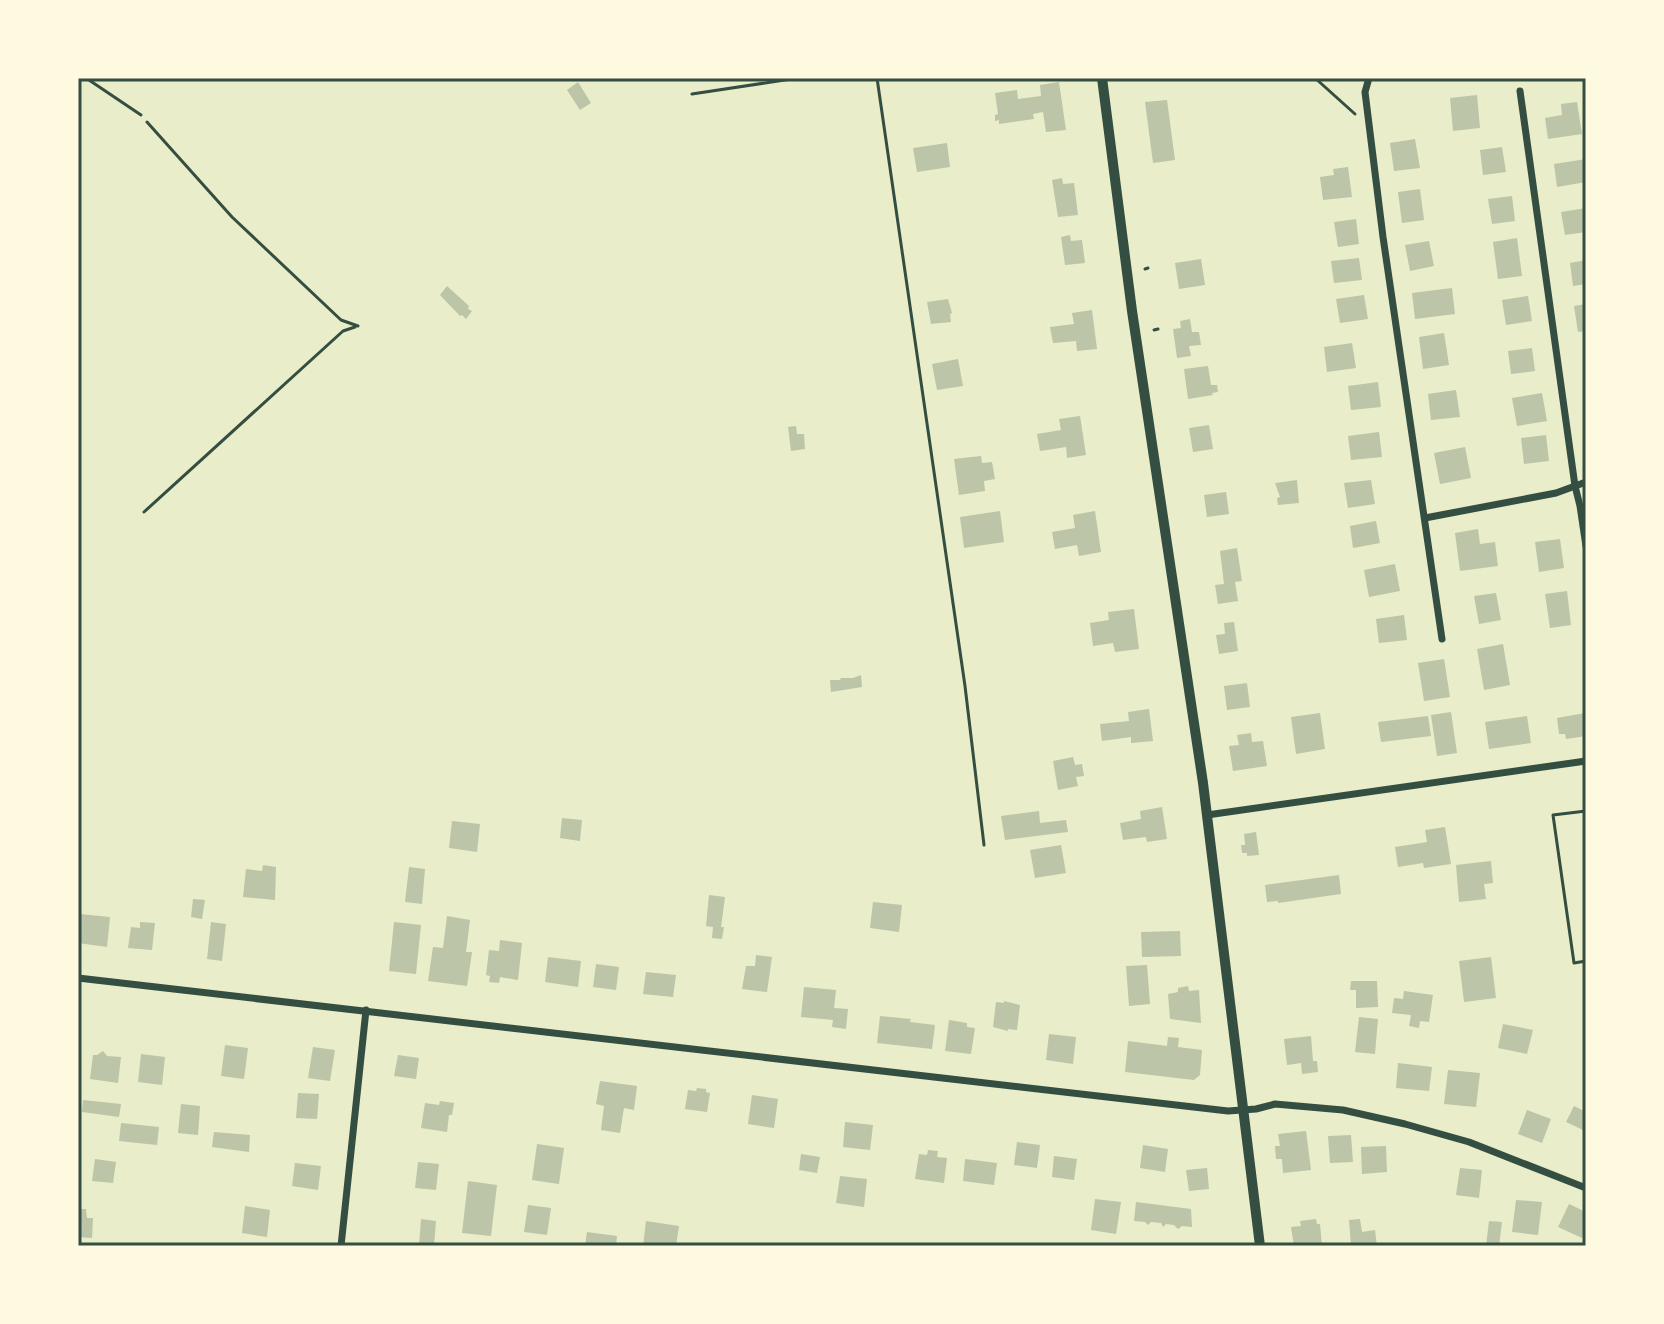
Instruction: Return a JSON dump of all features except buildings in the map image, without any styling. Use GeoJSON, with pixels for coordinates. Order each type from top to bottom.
{"type":"FeatureCollection","features":[{"type":"Feature","properties":{"kind":"main road"},"geometry":{"type":"LineString","coordinates":[[1102,78],[1132,311],[1207,815],[1260,1246]]}},
{"type":"Feature","properties":{"kind":"street"},"geometry":{"type":"LineString","coordinates":[[1369,78],[1365,92],[1383,237],[1442,639]]}},
{"type":"Feature","properties":{"kind":"street"},"geometry":{"type":"LineString","coordinates":[[1520,91],[1586,546]]}},
{"type":"Feature","properties":{"kind":"street"},"geometry":{"type":"LineString","coordinates":[[1425,518],[1556,493],[1586,482]]}},
{"type":"Feature","properties":{"kind":"street"},"geometry":{"type":"LineString","coordinates":[[1207,815],[1586,761]]}},
{"type":"Feature","properties":{"kind":"street"},"geometry":{"type":"LineString","coordinates":[[78,978],[1228,1111],[1275,1104],[1343,1110],[1469,1142],[1586,1188]]}},
{"type":"Feature","properties":{"kind":"street"},"geometry":{"type":"LineString","coordinates":[[341,1246],[366,1010]]}},
{"type":"Feature","properties":{"kind":"lane"},"geometry":{"type":"LineString","coordinates":[[86,78],[141,115]]}},
{"type":"Feature","properties":{"kind":"lane"},"geometry":{"type":"LineString","coordinates":[[692,94],[798,78]]}},
{"type":"Feature","properties":{"kind":"lane"},"geometry":{"type":"LineString","coordinates":[[877,78],[965,686],[984,845]]}},
{"type":"Feature","properties":{"kind":"lane"},"geometry":{"type":"LineString","coordinates":[[1586,811],[1553,815],[1574,963],[1586,961]]}},
{"type":"Feature","properties":{"kind":"path"},"geometry":{"type":"LineString","coordinates":[[1315,78],[1354,113],[1369,121]]}},
{"type":"Feature","properties":{"kind":"path"},"geometry":{"type":"LineString","coordinates":[[141,115],[232,217],[341,320],[358,326],[343,331],[144,512]]}}]}
